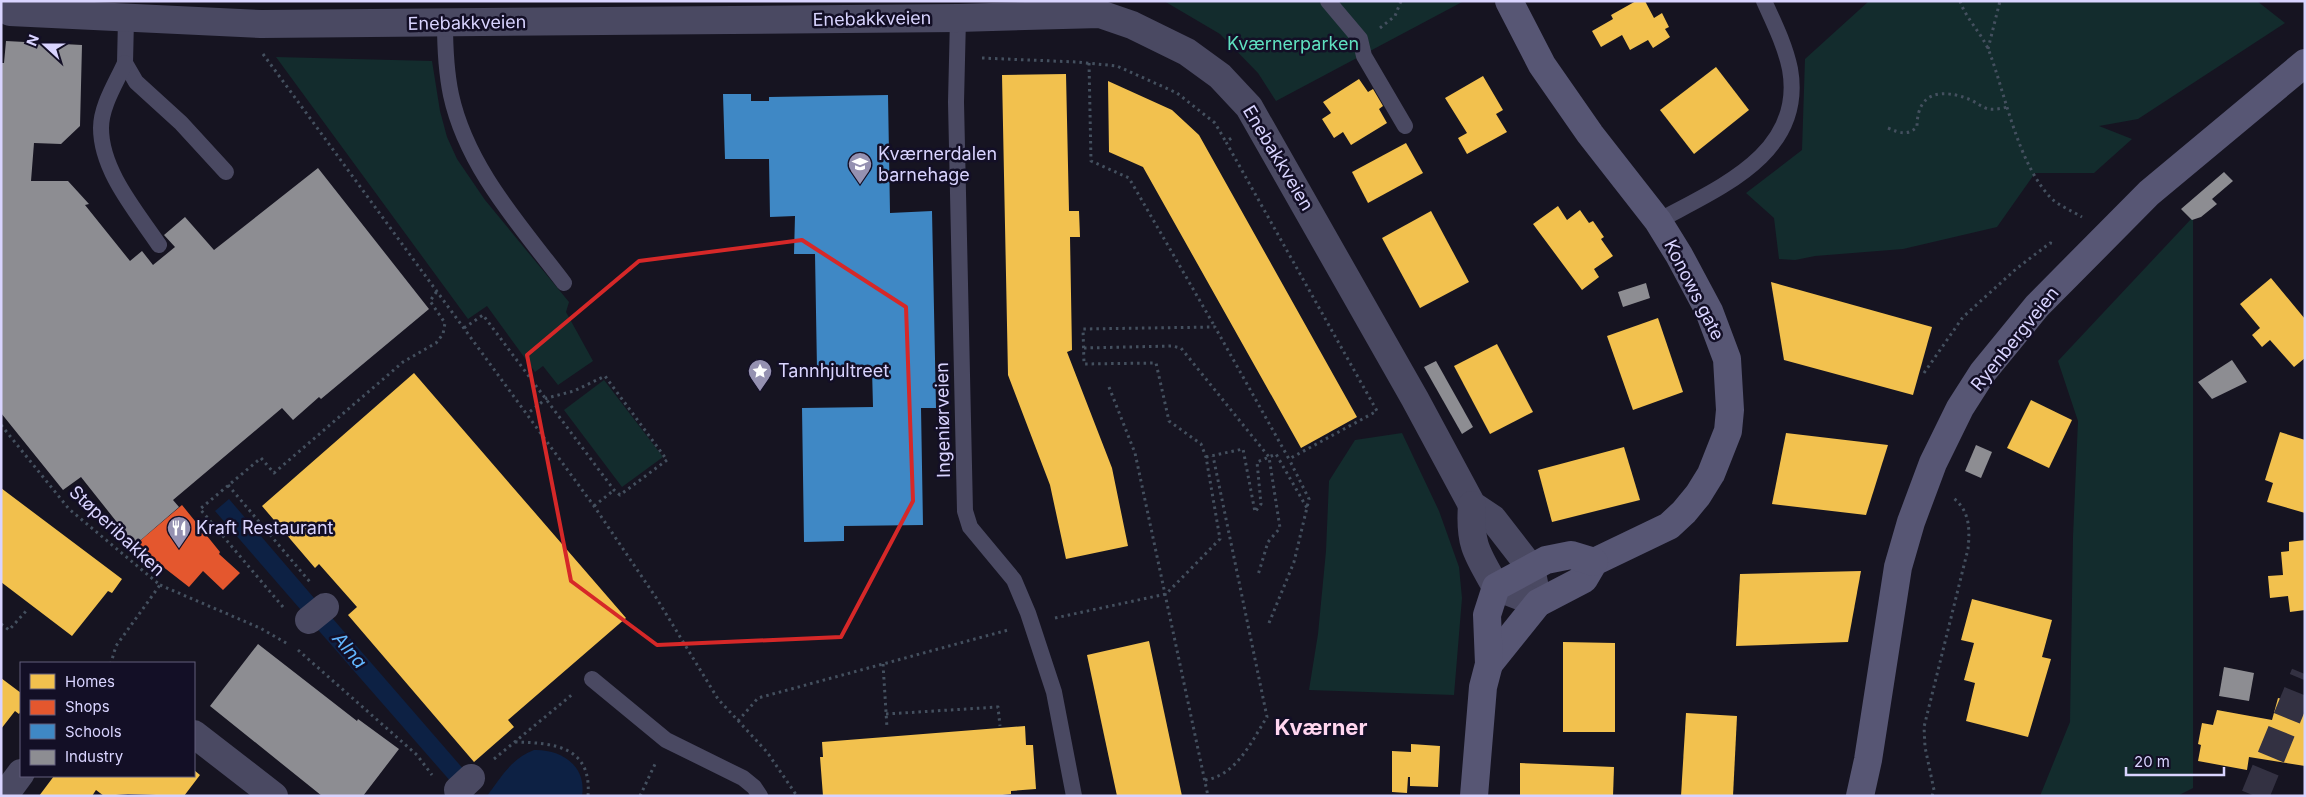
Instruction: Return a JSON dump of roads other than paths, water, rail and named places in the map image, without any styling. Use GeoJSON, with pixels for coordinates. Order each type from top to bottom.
{"type":"FeatureCollection","features":[{"type":"Feature","properties":{"kind":"street","name":"Konows gate"},"geometry":{"type":"LineString","coordinates":[[1474,796],[1483,687],[1490,664],[1538,602],[1584,579],[1594,562],[1669,526],[1684,512],[1698,495],[1711,474],[1728,431],[1730,383],[1727,359],[1709,311],[1658,221],[1590,134],[1542,65],[1509,1]]}},
{"type":"Feature","properties":{"kind":"street","name":"Enebakkveien"},"geometry":{"type":"LineString","coordinates":[[10,12],[261,24],[958,18],[995,9],[1100,8],[1187,52],[1220,76],[1248,106],[1410,390],[1472,505],[1493,519],[1531,568],[1538,602]]}},
{"type":"Feature","properties":{"kind":"street","name":"Ryenbergveien"},"geometry":{"type":"LineString","coordinates":[[1860,796],[1868,760],[1898,567],[1911,522],[1926,483],[1960,408],[1983,372],[2037,306],[2149,193],[2305,63]]}},
{"type":"Feature","properties":{"kind":"street"},"geometry":{"type":"LineString","coordinates":[[1472,505],[1470,531],[1474,544],[1496,587],[1538,602]]}},
{"type":"Feature","properties":{"kind":"street"},"geometry":{"type":"LineString","coordinates":[[1496,587],[1546,560],[1571,555],[1594,562]]}},
{"type":"Feature","properties":{"kind":"street","name":"Konows gate"},"geometry":{"type":"LineString","coordinates":[[1490,664],[1486,615],[1496,587]]}},
{"type":"Feature","properties":{"kind":"street"},"geometry":{"type":"LineString","coordinates":[[195,735],[274,796]]}},
{"type":"Feature","properties":{"kind":"street"},"geometry":{"type":"LineString","coordinates":[[4,796],[20,773]]}},
{"type":"Feature","properties":{"kind":"lane"},"geometry":{"type":"LineString","coordinates":[[1328,1],[1360,39],[1364,56],[1405,126]]}},
{"type":"Feature","properties":{"kind":"lane"},"geometry":{"type":"LineString","coordinates":[[1658,221],[1736,178],[1758,162],[1779,133],[1786,118],[1790,99],[1790,70],[1782,43],[1764,1]]}},
{"type":"Feature","properties":{"kind":"lane","name":"Ingeniørveien"},"geometry":{"type":"LineString","coordinates":[[958,18],[957,111],[965,511],[970,527],[1014,580],[1032,624],[1054,692],[1074,796]]}},
{"type":"Feature","properties":{"kind":"lane"},"geometry":{"type":"LineString","coordinates":[[126,19],[125,63],[109,97],[101,128],[104,148],[112,170],[159,245]]}},
{"type":"Feature","properties":{"kind":"lane"},"geometry":{"type":"LineString","coordinates":[[445,23],[446,68],[451,96],[474,158],[495,192],[564,283]]}},
{"type":"Feature","properties":{"kind":"lane"},"geometry":{"type":"LineString","coordinates":[[125,63],[136,82],[181,123],[226,172]]}},
{"type":"Feature","properties":{"kind":"lane"},"geometry":{"type":"LineString","coordinates":[[592,679],[666,740],[743,778],[754,787],[760,796]]}},
{"type":"Feature","properties":{"kind":"water"},"geometry":{"type":"Polygon","coordinates":[[[229,499],[320,605],[307,617],[215,511],[229,499]]]}},
{"type":"Feature","properties":{"kind":"water","name":"Alna"},"geometry":{"type":"Polygon","coordinates":[[[327,612],[465,771],[452,783],[313,624],[327,612]]]}},
{"type":"Feature","properties":{"kind":"water"},"geometry":{"type":"Polygon","coordinates":[[[534,750],[554,753],[570,761],[580,776],[582,796],[487,796],[513,763],[526,753],[534,750]]]}},
{"type":"Feature","properties":{"kind":"tunnel"},"geometry":{"type":"LineString","coordinates":[[2255,796],[2305,674]]}},
{"type":"Feature","properties":{"kind":"place","name":"Kværnerdalen barnehage"},"geometry":{"type":"Point","coordinates":[860,185]}},
{"type":"Feature","properties":{"kind":"place","name":"Tannhjultreet"},"geometry":{"type":"Point","coordinates":[760,392]}},
{"type":"Feature","properties":{"kind":"place","name":"Kraft Restaurant"},"geometry":{"type":"Point","coordinates":[179,549]}},
{"type":"Feature","properties":{"kind":"district","name":"Kværner"},"geometry":{"type":"Point","coordinates":[1321,727]}},
{"type":"Feature","properties":{"kind":"park label","name":"Kværnerparken"},"geometry":{"type":"Point","coordinates":[1293,44]}}]}
